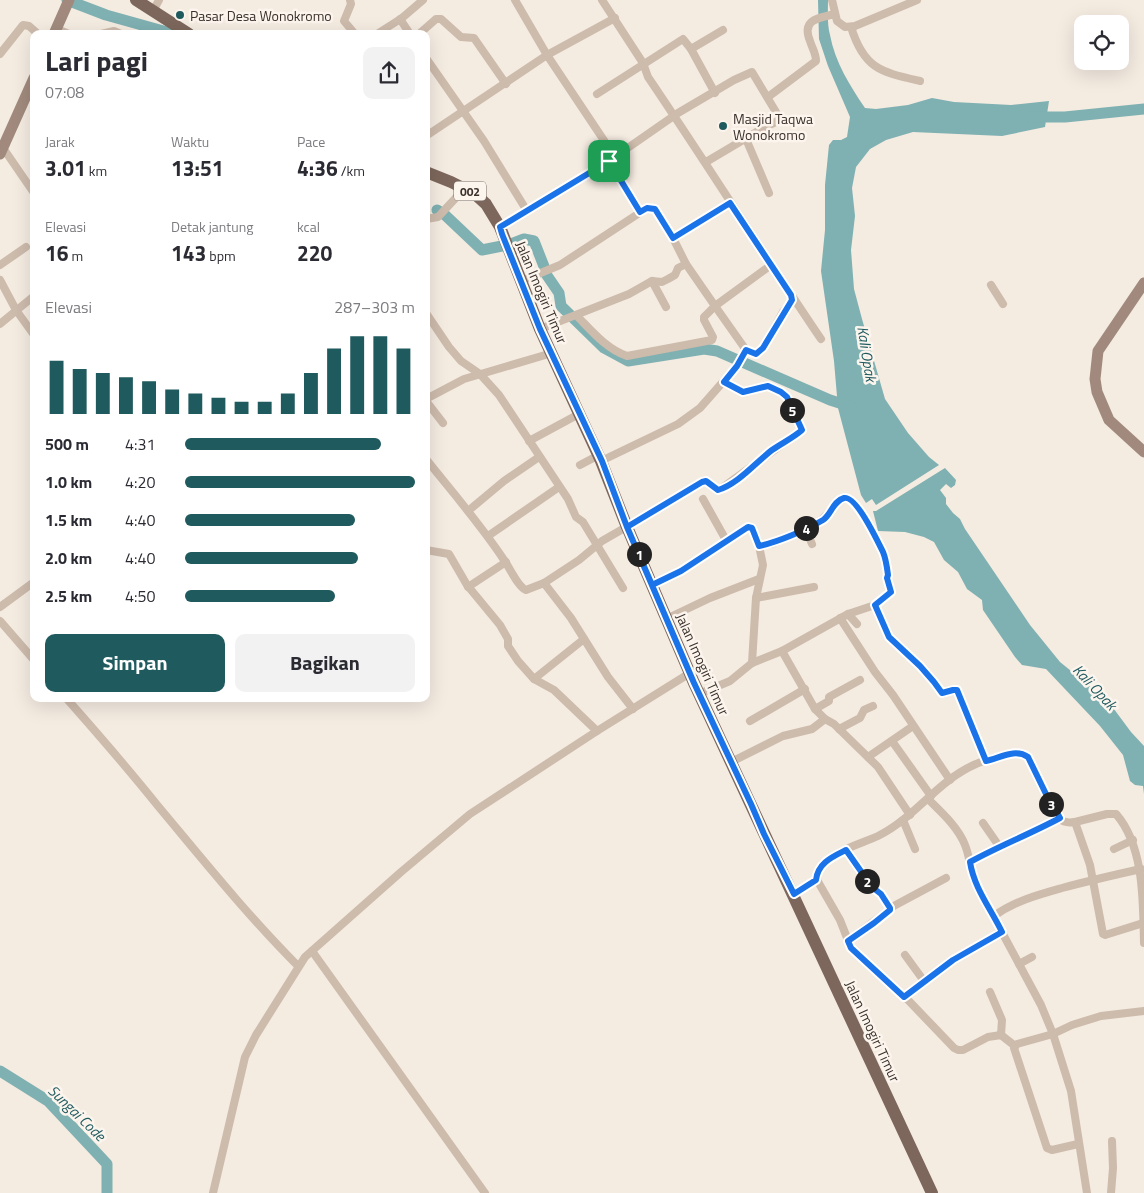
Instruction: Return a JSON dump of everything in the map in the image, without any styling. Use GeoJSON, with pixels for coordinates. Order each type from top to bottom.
{"type":"FeatureCollection","features":[{"type":"Feature","properties":{"kind":"main road"},"geometry":{"type":"LineString","coordinates":[[136,0],[156,5],[185,30]]}},
{"type":"Feature","properties":{"kind":"main road","name":"Jalan Imogiri Timur"},"geometry":{"type":"LineString","coordinates":[[430,174],[475,194],[486,204],[500,227],[540,329],[600,458],[627,527],[699,694],[932,1193]]}},
{"type":"Feature","properties":{"kind":"street"},"geometry":{"type":"LineString","coordinates":[[350,0],[351,4],[344,22],[351,30]]}},
{"type":"Feature","properties":{"kind":"street"},"geometry":{"type":"LineString","coordinates":[[383,30],[423,0]]}},
{"type":"Feature","properties":{"kind":"street"},"geometry":{"type":"LineString","coordinates":[[515,0],[612,159],[640,212]]}},
{"type":"Feature","properties":{"kind":"street"},"geometry":{"type":"LineString","coordinates":[[602,0],[643,63],[648,77],[706,162],[730,203],[821,339]]}},
{"type":"Feature","properties":{"kind":"street"},"geometry":{"type":"LineString","coordinates":[[831,15],[833,0]]}},
{"type":"Feature","properties":{"kind":"street"},"geometry":{"type":"LineString","coordinates":[[831,15],[845,27],[851,27],[917,0]]}},
{"type":"Feature","properties":{"kind":"street"},"geometry":{"type":"LineString","coordinates":[[56,30],[68,2]]}},
{"type":"Feature","properties":{"kind":"street"},"geometry":{"type":"LineString","coordinates":[[768,97],[816,61],[807,32],[809,24],[816,19],[831,15]]}},
{"type":"Feature","properties":{"kind":"street"},"geometry":{"type":"LineString","coordinates":[[430,133],[547,55],[615,18]]}},
{"type":"Feature","properties":{"kind":"street"},"geometry":{"type":"LineString","coordinates":[[400,19],[407,30]]}},
{"type":"Feature","properties":{"kind":"street"},"geometry":{"type":"LineString","coordinates":[[424,30],[436,19],[441,19],[462,37],[475,39],[506,84]]}},
{"type":"Feature","properties":{"kind":"street"},"geometry":{"type":"LineString","coordinates":[[0,54],[23,25],[29,26],[34,30]]}},
{"type":"Feature","properties":{"kind":"street"},"geometry":{"type":"LineString","coordinates":[[851,27],[861,52],[871,63],[891,74],[920,81]]}},
{"type":"Feature","properties":{"kind":"street"},"geometry":{"type":"LineString","coordinates":[[691,49],[723,30]]}},
{"type":"Feature","properties":{"kind":"street"},"geometry":{"type":"LineString","coordinates":[[597,94],[680,39],[684,40],[691,49],[715,93]]}},
{"type":"Feature","properties":{"kind":"street"},"geometry":{"type":"LineString","coordinates":[[430,64],[464,111],[527,211]]}},
{"type":"Feature","properties":{"kind":"street"},"geometry":{"type":"LineString","coordinates":[[500,227],[612,159],[674,116],[734,80],[752,72],[779,117],[778,121],[706,162]]}},
{"type":"Feature","properties":{"kind":"street"},"geometry":{"type":"LineString","coordinates":[[30,94],[1,148],[30,188]]}},
{"type":"Feature","properties":{"kind":"street"},"geometry":{"type":"LineString","coordinates":[[746,139],[769,193]]}},
{"type":"Feature","properties":{"kind":"street"},"geometry":{"type":"LineString","coordinates":[[430,219],[436,218],[465,188]]}},
{"type":"Feature","properties":{"kind":"street"},"geometry":{"type":"LineString","coordinates":[[673,238],[730,203]]}},
{"type":"Feature","properties":{"kind":"street"},"geometry":{"type":"LineString","coordinates":[[522,281],[560,265],[647,208],[655,209],[686,264],[745,352],[756,354],[763,348],[783,312],[791,302],[791,295]]}},
{"type":"Feature","properties":{"kind":"street"},"geometry":{"type":"LineString","coordinates":[[0,265],[26,247]]}},
{"type":"Feature","properties":{"kind":"street"},"geometry":{"type":"LineString","coordinates":[[540,329],[629,294],[652,280],[662,282],[675,275],[678,268],[686,264]]}},
{"type":"Feature","properties":{"kind":"street"},"geometry":{"type":"LineString","coordinates":[[574,316],[607,344],[619,353],[627,356],[712,340],[713,337],[704,317],[715,306],[771,265]]}},
{"type":"Feature","properties":{"kind":"street"},"geometry":{"type":"LineString","coordinates":[[0,280],[16,310],[30,329]]}},
{"type":"Feature","properties":{"kind":"street"},"geometry":{"type":"LineString","coordinates":[[652,280],[666,307]]}},
{"type":"Feature","properties":{"kind":"street"},"geometry":{"type":"LineString","coordinates":[[1144,283],[1098,351],[1095,378],[1096,392],[1109,420],[1144,452]]}},
{"type":"Feature","properties":{"kind":"street"},"geometry":{"type":"LineString","coordinates":[[991,285],[1003,304]]}},
{"type":"Feature","properties":{"kind":"street"},"geometry":{"type":"LineString","coordinates":[[0,324],[30,299]]}},
{"type":"Feature","properties":{"kind":"street"},"geometry":{"type":"LineString","coordinates":[[430,319],[461,361],[480,374],[499,395],[568,499],[576,517],[583,522],[623,588]]}},
{"type":"Feature","properties":{"kind":"street"},"geometry":{"type":"LineString","coordinates":[[580,465],[678,424],[700,408],[737,366],[745,352]]}},
{"type":"Feature","properties":{"kind":"street"},"geometry":{"type":"LineString","coordinates":[[430,398],[464,379],[552,353]]}},
{"type":"Feature","properties":{"kind":"street"},"geometry":{"type":"LineString","coordinates":[[430,464],[488,536],[524,590],[544,582],[627,527],[702,482],[706,481],[718,490],[722,488],[737,479],[778,446],[802,430],[787,397],[781,392],[768,386],[743,392],[724,382]]}},
{"type":"Feature","properties":{"kind":"street"},"geometry":{"type":"LineString","coordinates":[[430,405],[443,423]]}},
{"type":"Feature","properties":{"kind":"street"},"geometry":{"type":"LineString","coordinates":[[529,441],[578,414]]}},
{"type":"Feature","properties":{"kind":"street"},"geometry":{"type":"LineString","coordinates":[[468,511],[504,481],[539,457]]}},
{"type":"Feature","properties":{"kind":"street"},"geometry":{"type":"LineString","coordinates":[[488,536],[559,488]]}},
{"type":"Feature","properties":{"kind":"street"},"geometry":{"type":"LineString","coordinates":[[699,694],[730,681],[752,663],[782,651],[844,616],[875,605],[890,595],[891,587],[887,578],[883,554],[859,508],[849,499],[844,498],[834,505],[824,519],[774,543],[759,546]]}},
{"type":"Feature","properties":{"kind":"street"},"geometry":{"type":"LineString","coordinates":[[703,499],[726,540]]}},
{"type":"Feature","properties":{"kind":"street"},"geometry":{"type":"LineString","coordinates":[[652,585],[681,571],[726,540],[750,527],[758,541],[763,565],[756,598],[752,663]]}},
{"type":"Feature","properties":{"kind":"street"},"geometry":{"type":"LineString","coordinates":[[806,528],[812,544]]}},
{"type":"Feature","properties":{"kind":"street"},"geometry":{"type":"LineString","coordinates":[[430,551],[449,554],[468,586],[500,625],[508,638],[510,649],[534,679],[554,690],[597,731]]}},
{"type":"Feature","properties":{"kind":"street"},"geometry":{"type":"LineString","coordinates":[[468,586],[506,562]]}},
{"type":"Feature","properties":{"kind":"street"},"geometry":{"type":"LineString","coordinates":[[666,619],[710,598],[760,579]]}},
{"type":"Feature","properties":{"kind":"street"},"geometry":{"type":"LineString","coordinates":[[544,582],[571,618],[608,677],[633,709]]}},
{"type":"Feature","properties":{"kind":"street"},"geometry":{"type":"LineString","coordinates":[[0,607],[30,585]]}},
{"type":"Feature","properties":{"kind":"street"},"geometry":{"type":"LineString","coordinates":[[756,598],[814,587]]}},
{"type":"Feature","properties":{"kind":"street"},"geometry":{"type":"LineString","coordinates":[[875,605],[889,637],[924,671],[940,692],[943,694],[957,690],[986,761]]}},
{"type":"Feature","properties":{"kind":"street"},"geometry":{"type":"LineString","coordinates":[[844,616],[857,624]]}},
{"type":"Feature","properties":{"kind":"street"},"geometry":{"type":"LineString","coordinates":[[844,616],[875,672],[894,696],[950,780]]}},
{"type":"Feature","properties":{"kind":"street"},"geometry":{"type":"LineString","coordinates":[[0,621],[30,655]]}},
{"type":"Feature","properties":{"kind":"street"},"geometry":{"type":"LineString","coordinates":[[534,679],[584,639]]}},
{"type":"Feature","properties":{"kind":"street"},"geometry":{"type":"LineString","coordinates":[[782,651],[815,709],[868,756],[886,777],[910,815]]}},
{"type":"Feature","properties":{"kind":"street"},"geometry":{"type":"LineString","coordinates":[[213,1193],[245,1057],[256,1035],[298,966],[312,951],[401,872],[470,814],[690,673]]}},
{"type":"Feature","properties":{"kind":"street"},"geometry":{"type":"LineString","coordinates":[[815,709],[829,701],[829,697],[860,680]]}},
{"type":"Feature","properties":{"kind":"street"},"geometry":{"type":"LineString","coordinates":[[750,721],[805,689]]}},
{"type":"Feature","properties":{"kind":"street"},"geometry":{"type":"LineString","coordinates":[[70,702],[214,874],[269,937],[298,966]]}},
{"type":"Feature","properties":{"kind":"street"},"geometry":{"type":"LineString","coordinates":[[839,729],[860,718],[864,710],[873,706]]}},
{"type":"Feature","properties":{"kind":"street"},"geometry":{"type":"LineString","coordinates":[[731,762],[783,736],[812,729],[825,719]]}},
{"type":"Feature","properties":{"kind":"street"},"geometry":{"type":"LineString","coordinates":[[868,756],[913,726]]}},
{"type":"Feature","properties":{"kind":"street"},"geometry":{"type":"LineString","coordinates":[[892,741],[964,843],[975,882],[1041,1005],[1053,1034],[1071,1091],[1087,1193]]}},
{"type":"Feature","properties":{"kind":"street"},"geometry":{"type":"LineString","coordinates":[[1001,1035],[988,1038],[963,1050],[958,1050],[851,948],[840,920],[816,880],[821,865],[846,850],[879,836],[910,815],[950,780],[976,764],[1016,752],[1028,757],[1046,794],[1060,818],[1066,823],[1099,815],[1116,814],[1124,822],[1133,840],[1141,870],[1144,942]]}},
{"type":"Feature","properties":{"kind":"street"},"geometry":{"type":"LineString","coordinates":[[970,862],[999,846],[1060,818]]}},
{"type":"Feature","properties":{"kind":"street"},"geometry":{"type":"LineString","coordinates":[[903,820],[915,849]]}},
{"type":"Feature","properties":{"kind":"street"},"geometry":{"type":"LineString","coordinates":[[1075,822],[1086,850],[1094,879],[1103,934],[1105,936],[1143,923]]}},
{"type":"Feature","properties":{"kind":"street"},"geometry":{"type":"LineString","coordinates":[[983,823],[999,846]]}},
{"type":"Feature","properties":{"kind":"street"},"geometry":{"type":"LineString","coordinates":[[1114,850],[1133,840]]}},
{"type":"Feature","properties":{"kind":"street"},"geometry":{"type":"LineString","coordinates":[[846,850],[872,887],[881,894],[890,908]]}},
{"type":"Feature","properties":{"kind":"street"},"geometry":{"type":"LineString","coordinates":[[994,916],[1015,902],[1094,879],[1141,870]]}},
{"type":"Feature","properties":{"kind":"street"},"geometry":{"type":"LineString","coordinates":[[848,941],[874,923],[890,908],[946,878]]}},
{"type":"Feature","properties":{"kind":"street"},"geometry":{"type":"LineString","coordinates":[[794,894],[816,880]]}},
{"type":"Feature","properties":{"kind":"street"},"geometry":{"type":"LineString","coordinates":[[904,997],[953,960],[1002,932]]}},
{"type":"Feature","properties":{"kind":"street"},"geometry":{"type":"LineString","coordinates":[[312,951],[485,1193]]}},
{"type":"Feature","properties":{"kind":"street"},"geometry":{"type":"LineString","coordinates":[[906,955],[924,981]]}},
{"type":"Feature","properties":{"kind":"street"},"geometry":{"type":"LineString","coordinates":[[1019,964],[1032,957]]}},
{"type":"Feature","properties":{"kind":"street"},"geometry":{"type":"LineString","coordinates":[[990,992],[1002,1020],[1001,1035]]}},
{"type":"Feature","properties":{"kind":"street"},"geometry":{"type":"LineString","coordinates":[[1015,1046],[1101,1016],[1144,1011]]}},
{"type":"Feature","properties":{"kind":"street"},"geometry":{"type":"LineString","coordinates":[[1001,1035],[1015,1046]]}},
{"type":"Feature","properties":{"kind":"street"},"geometry":{"type":"LineString","coordinates":[[1015,1046],[1014,1050],[1047,1148],[1052,1150],[1078,1144]]}},
{"type":"Feature","properties":{"kind":"street"},"geometry":{"type":"LineString","coordinates":[[1110,1193],[1113,1168],[1112,1142]]}},
{"type":"Feature","properties":{"kind":"water"},"geometry":{"type":"Polygon","coordinates":[[[818,0],[828,0],[828,26],[835,55],[865,108],[876,109],[908,105],[932,98],[954,102],[1011,105],[1049,101],[1045,127],[1002,136],[913,132],[886,140],[870,149],[856,167],[852,188],[855,216],[851,250],[854,289],[862,319],[885,399],[908,433],[929,457],[939,465],[876,505],[872,499],[866,503],[861,495],[838,408],[834,361],[821,271],[829,145],[833,140],[841,140],[847,137],[850,117],[828,66],[819,39],[818,0]]]}},
{"type":"Feature","properties":{"kind":"water"},"geometry":{"type":"Polygon","coordinates":[[[945,468],[956,480],[955,485],[951,488],[946,484],[940,490],[946,498],[946,504],[960,519],[1030,625],[1060,662],[1108,701],[1144,746],[1144,794],[1143,786],[1135,785],[1130,781],[1123,755],[1100,726],[1046,669],[1022,665],[1015,657],[983,610],[982,600],[967,589],[958,572],[944,560],[934,542],[905,532],[878,531],[873,511],[876,511],[945,468]]]}},
{"type":"Feature","properties":{"kind":"waterway"},"geometry":{"type":"LineString","coordinates":[[67,0],[106,15],[160,30]]}},
{"type":"Feature","properties":{"kind":"waterway","name":"Kali Opak"},"geometry":{"type":"LineString","coordinates":[[1031,117],[1065,117],[1144,109]]}},
{"type":"Feature","properties":{"kind":"waterway"},"geometry":{"type":"LineString","coordinates":[[437,210],[445,215],[482,250],[502,246]]}},
{"type":"Feature","properties":{"kind":"waterway"},"geometry":{"type":"LineString","coordinates":[[511,244],[524,239],[534,241],[545,269]]}},
{"type":"Feature","properties":{"kind":"waterway"},"geometry":{"type":"LineString","coordinates":[[546,274],[559,293],[561,306],[604,348],[628,361],[704,349],[717,351],[830,400],[852,407]]}},
{"type":"Feature","properties":{"kind":"waterway","name":"Sungai Code"},"geometry":{"type":"LineString","coordinates":[[0,1071],[48,1101],[107,1164],[107,1193]]}},
{"type":"Feature","properties":{"kind":"place","name":"Pasar Desa Wonokromo"},"geometry":{"type":"Point","coordinates":[180,15]}},
{"type":"Feature","properties":{"kind":"place","name":"Masjid Taqwa Wonokromo"},"geometry":{"type":"Point","coordinates":[723,126]}},
{"type":"Feature","properties":{"kind":"route"},"geometry":{"type":"LineString","coordinates":[[609,161],[500,227],[502,234],[540,329],[602,461],[627,527],[694,683],[794,894],[816,880],[821,865],[846,850],[872,887],[881,894],[890,908],[874,923],[848,941],[851,948],[904,997],[953,960],[1002,932],[975,882],[971,873],[970,862],[999,846],[1040,829],[1060,818],[1028,757],[1016,752],[986,761],[957,690],[943,694],[940,692],[920,666],[886,633],[875,605],[890,595],[891,592],[891,587],[887,581],[888,575],[883,554],[859,508],[849,499],[844,498],[839,501],[824,519],[774,543],[759,546],[752,528],[748,527],[681,571],[652,585],[627,527],[702,482],[706,481],[718,490],[722,488],[737,479],[778,446],[802,430],[787,397],[781,392],[768,386],[743,392],[724,382],[737,366],[746,350],[756,354],[760,352],[792,300],[791,295],[730,203],[673,238],[655,209],[647,208],[640,212],[609,161]]}}]}
